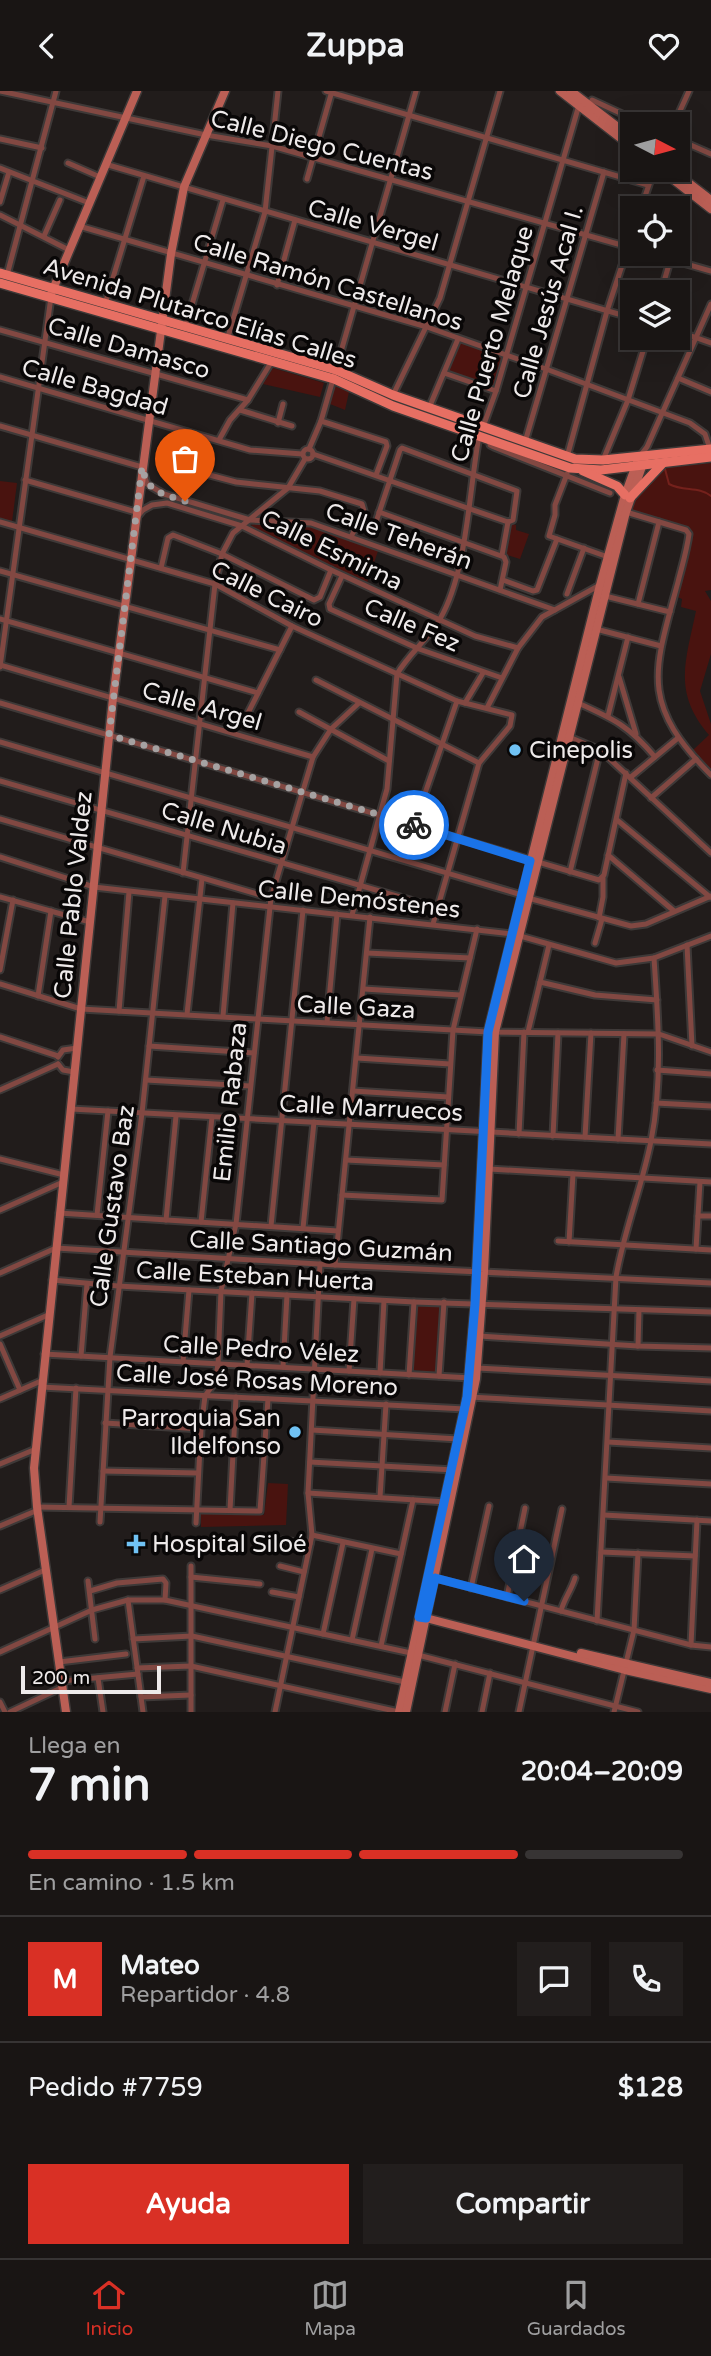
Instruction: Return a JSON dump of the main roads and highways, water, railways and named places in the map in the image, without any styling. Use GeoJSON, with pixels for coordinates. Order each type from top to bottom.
{"type":"FeatureCollection","features":[{"type":"Feature","properties":{"kind":"main road","name":"Avenida Plutarco Elías Calles"},"geometry":{"type":"LineString","coordinates":[[2,277],[272,361],[335,375],[393,405],[525,442],[566,457],[583,460],[642,458]]}},
{"type":"Feature","properties":{"kind":"main road","name":"Avenida Plutarco Elías Calles"},"geometry":{"type":"LineString","coordinates":[[52,293],[105,304],[161,325],[185,328],[227,340],[393,395],[429,408],[481,431],[490,439],[568,472],[711,449]]}},
{"type":"Feature","properties":{"kind":"main road"},"geometry":{"type":"LineString","coordinates":[[642,458],[663,463],[711,457]]}},
{"type":"Feature","properties":{"kind":"main road"},"geometry":{"type":"LineString","coordinates":[[581,470],[617,486],[628,496],[663,463]]}},
{"type":"Feature","properties":{"kind":"waterway"},"geometry":{"type":"LineString","coordinates":[[665,469],[669,484],[711,496]]}},
{"type":"Feature","properties":{"kind":"place","name":"Cinepolis"},"geometry":{"type":"Point","coordinates":[515,750]}},
{"type":"Feature","properties":{"kind":"place","name":"Parroquia San Ildelfonso"},"geometry":{"type":"Point","coordinates":[295,1432]}},
{"type":"Feature","properties":{"kind":"place","name":"Hospital Siloé"},"geometry":{"type":"Point","coordinates":[136,1544]}}]}
